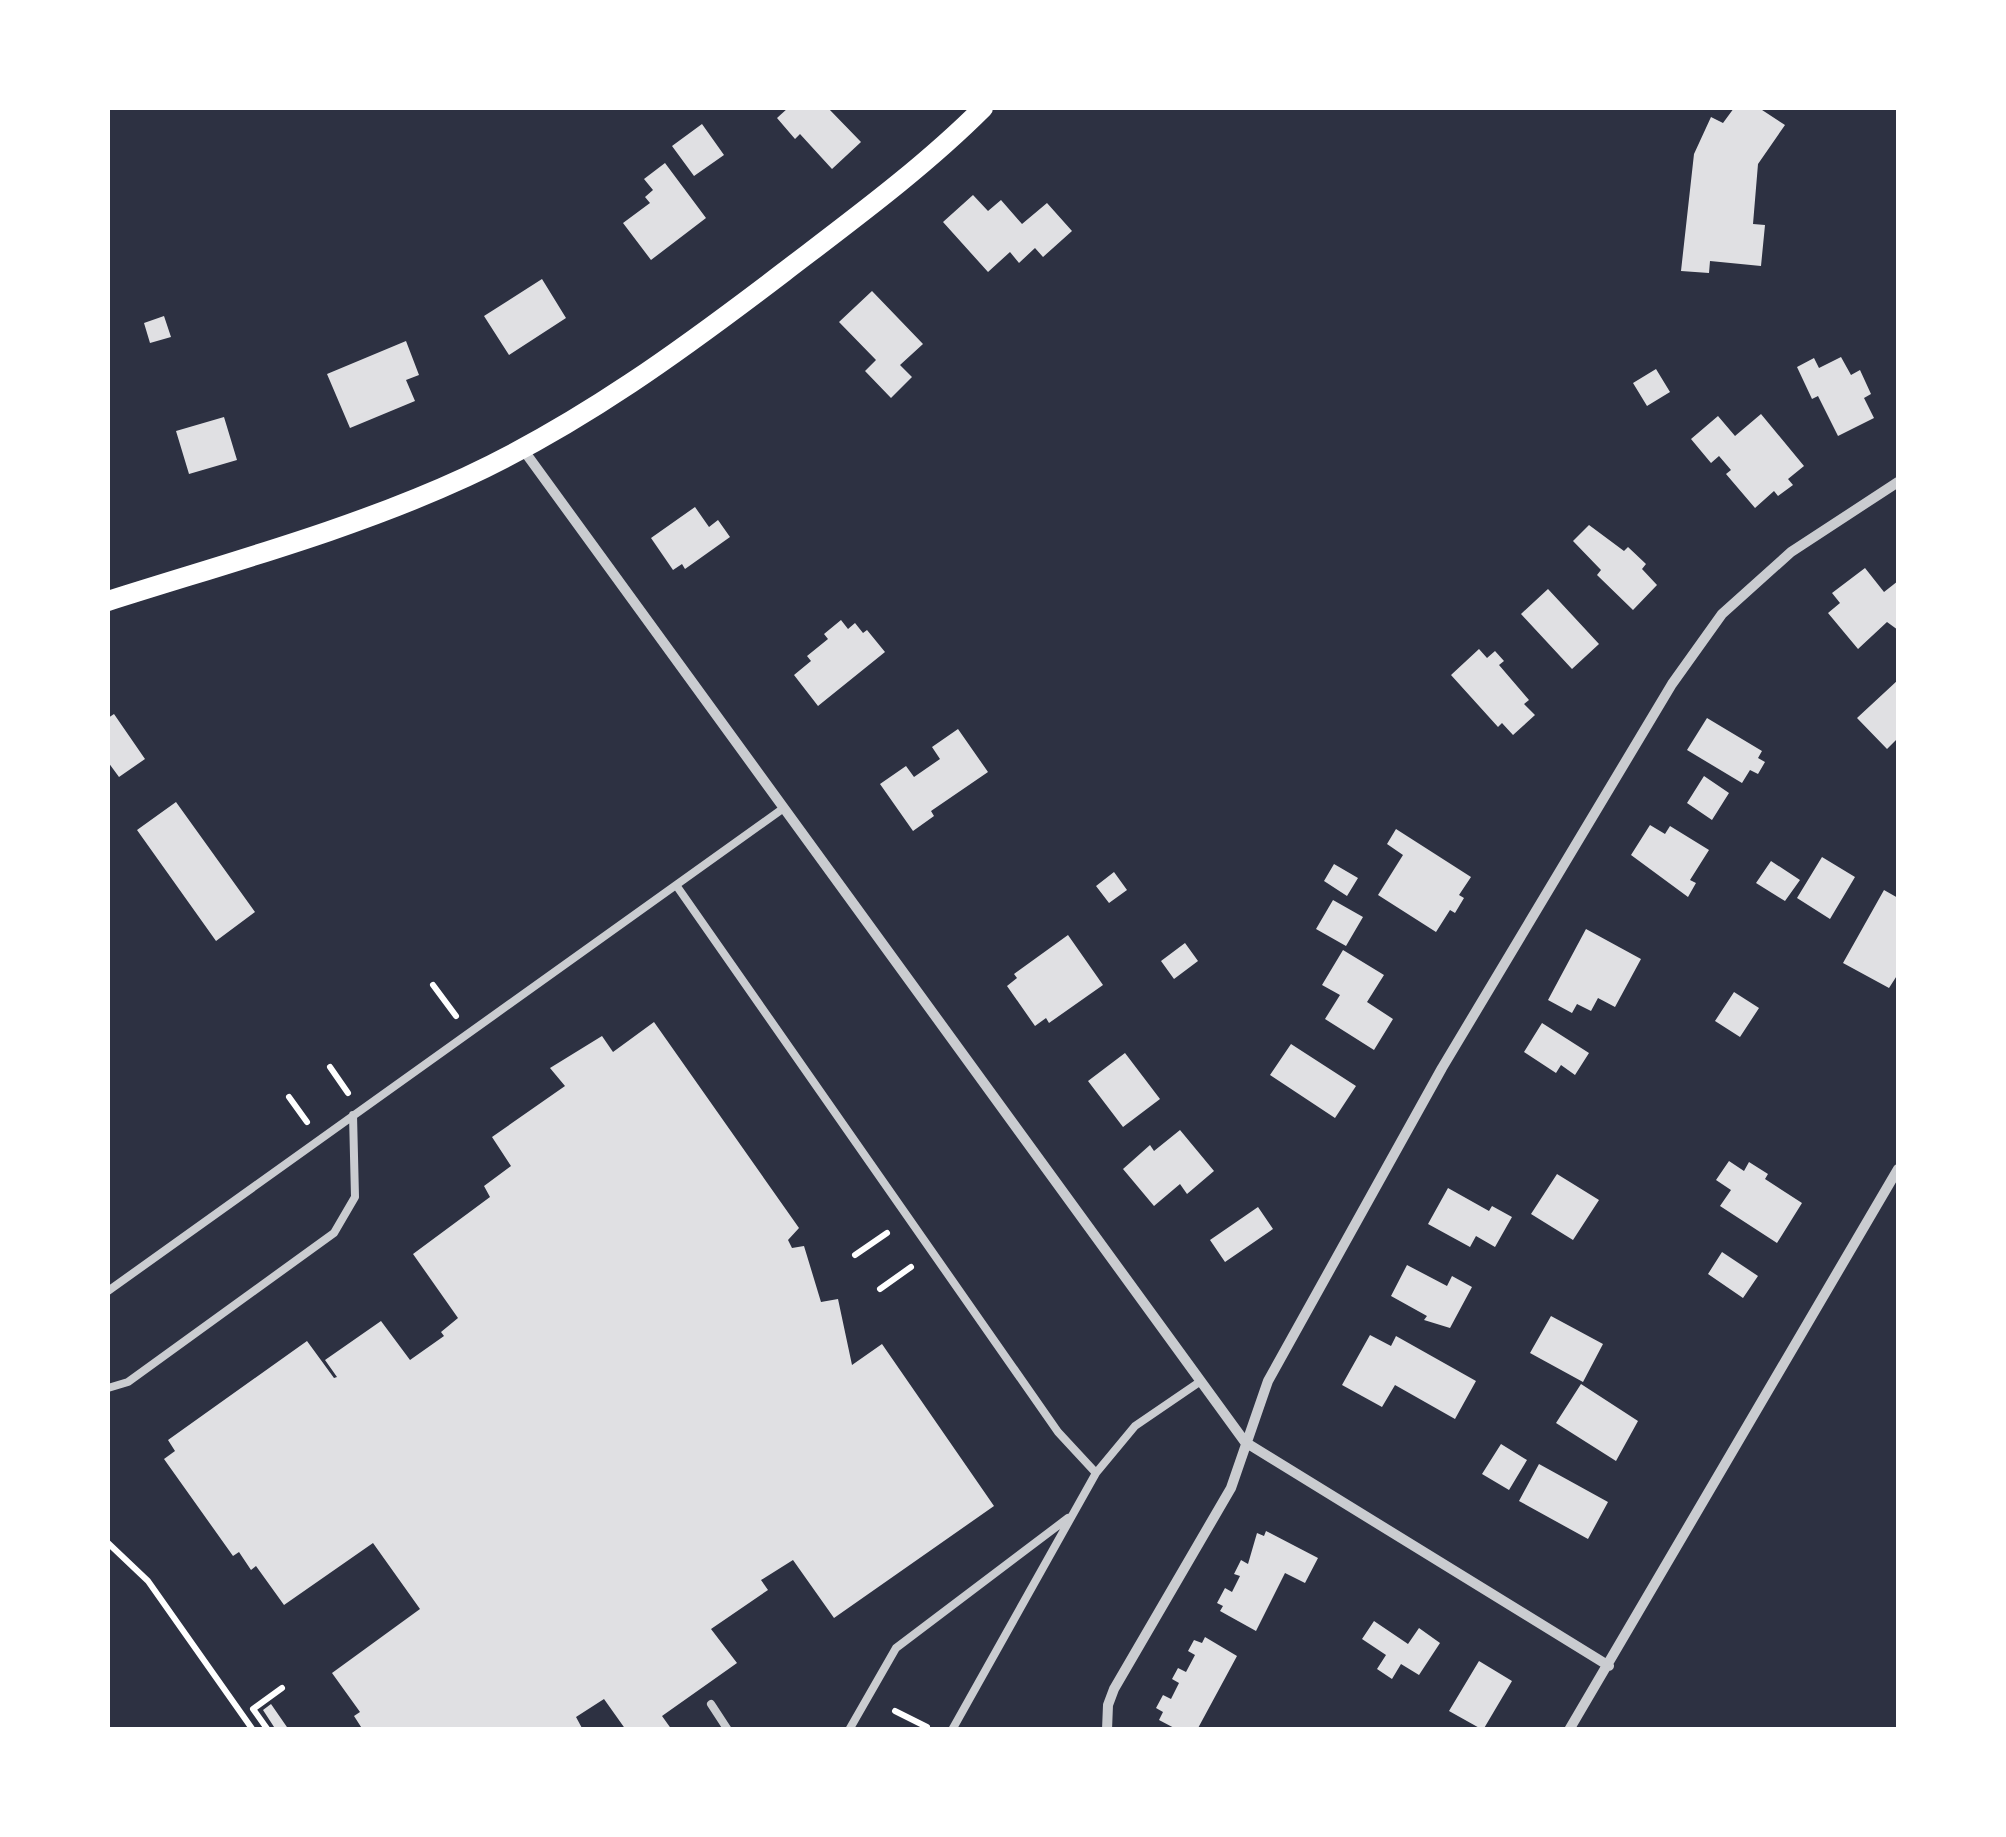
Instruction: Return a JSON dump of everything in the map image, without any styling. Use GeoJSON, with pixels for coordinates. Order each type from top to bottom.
{"type":"FeatureCollection","features":[{"type":"Feature","properties":{"kind":"main road"},"geometry":{"type":"LineString","coordinates":[[108,601],[361,520],[464,478],[522,448],[662,366],[863,210],[983,108]]}},
{"type":"Feature","properties":{"kind":"street"},"geometry":{"type":"LineString","coordinates":[[522,448],[781,810],[1245,1442],[1609,1666]]}},
{"type":"Feature","properties":{"kind":"street"},"geometry":{"type":"LineString","coordinates":[[1108,1730],[1108,1705],[1114,1689],[1231,1488],[1268,1382],[1442,1068],[1696,647],[1722,614],[1791,552],[1898,482]]}},
{"type":"Feature","properties":{"kind":"street"},"geometry":{"type":"LineString","coordinates":[[1569,1730],[1898,1169]]}},
{"type":"Feature","properties":{"kind":"lane"},"geometry":{"type":"LineString","coordinates":[[108,1292],[781,810]]}},
{"type":"Feature","properties":{"kind":"lane"},"geometry":{"type":"LineString","coordinates":[[676,886],[1058,1432],[1096,1472]]}},
{"type":"Feature","properties":{"kind":"lane"},"geometry":{"type":"LineString","coordinates":[[108,1388],[128,1382],[334,1233],[355,1197],[353,1115]]}},
{"type":"Feature","properties":{"kind":"lane"},"geometry":{"type":"LineString","coordinates":[[952,1730],[1096,1472],[1135,1426],[1198,1382]]}},
{"type":"Feature","properties":{"kind":"lane"},"geometry":{"type":"LineString","coordinates":[[849,1730],[896,1648],[1071,1516]]}},
{"type":"Feature","properties":{"kind":"lane"},"geometry":{"type":"LineString","coordinates":[[712,1704],[728,1730]]}},
{"type":"Feature","properties":{"kind":"path"},"geometry":{"type":"LineString","coordinates":[[432,985],[456,1017]]}},
{"type":"Feature","properties":{"kind":"path"},"geometry":{"type":"LineString","coordinates":[[330,1066],[348,1093]]}},
{"type":"Feature","properties":{"kind":"path"},"geometry":{"type":"LineString","coordinates":[[289,1097],[307,1122]]}},
{"type":"Feature","properties":{"kind":"path"},"geometry":{"type":"LineString","coordinates":[[855,1255],[887,1232]]}},
{"type":"Feature","properties":{"kind":"path"},"geometry":{"type":"LineString","coordinates":[[880,1290],[911,1267]]}},
{"type":"Feature","properties":{"kind":"path"},"geometry":{"type":"LineString","coordinates":[[108,1543],[148,1581],[253,1730]]}},
{"type":"Feature","properties":{"kind":"path"},"geometry":{"type":"LineString","coordinates":[[268,1730],[253,1708],[282,1688]]}},
{"type":"Feature","properties":{"kind":"path"},"geometry":{"type":"LineString","coordinates":[[895,1711],[927,1727]]}},
{"type":"Feature","properties":{"kind":"building"},"geometry":{"type":"Polygon","coordinates":[[[788,108],[828,108],[861,142],[832,169],[800,134],[795,139],[777,118],[788,108]]]}},
{"type":"Feature","properties":{"kind":"building"},"geometry":{"type":"Polygon","coordinates":[[[1734,108],[1759,108],[1785,125],[1758,164],[1753,224],[1765,225],[1761,266],[1710,261],[1709,273],[1681,271],[1694,154],[1711,117],[1723,123],[1734,108]]]}},
{"type":"Feature","properties":{"kind":"building"},"geometry":{"type":"Polygon","coordinates":[[[702,124],[724,155],[694,176],[672,146],[702,124]]]}},
{"type":"Feature","properties":{"kind":"building"},"geometry":{"type":"Polygon","coordinates":[[[665,163],[706,218],[651,260],[623,223],[650,203],[645,197],[653,190],[644,179],[665,163]]]}},
{"type":"Feature","properties":{"kind":"building"},"geometry":{"type":"Polygon","coordinates":[[[973,195],[988,211],[1001,200],[1022,224],[1047,203],[1072,231],[1043,257],[1035,248],[1019,263],[1010,252],[988,272],[943,222],[973,195]]]}},
{"type":"Feature","properties":{"kind":"building"},"geometry":{"type":"Polygon","coordinates":[[[542,279],[566,318],[509,355],[484,316],[542,279]]]}},
{"type":"Feature","properties":{"kind":"building"},"geometry":{"type":"Polygon","coordinates":[[[872,291],[923,344],[900,365],[912,377],[891,398],[865,371],[876,360],[839,322],[872,291]]]}},
{"type":"Feature","properties":{"kind":"building"},"geometry":{"type":"Polygon","coordinates":[[[164,316],[171,337],[150,343],[144,323],[164,316]]]}},
{"type":"Feature","properties":{"kind":"building"},"geometry":{"type":"Polygon","coordinates":[[[406,341],[419,375],[406,380],[415,401],[350,428],[327,374],[406,341]]]}},
{"type":"Feature","properties":{"kind":"building"},"geometry":{"type":"Polygon","coordinates":[[[1841,357],[1851,375],[1860,370],[1871,394],[1864,398],[1874,418],[1838,436],[1818,396],[1812,399],[1797,367],[1814,358],[1819,368],[1841,357]]]}},
{"type":"Feature","properties":{"kind":"building"},"geometry":{"type":"Polygon","coordinates":[[[1656,369],[1670,392],[1647,406],[1633,383],[1656,369]]]}},
{"type":"Feature","properties":{"kind":"building"},"geometry":{"type":"Polygon","coordinates":[[[1761,414],[1804,466],[1788,479],[1793,485],[1778,496],[1774,491],[1755,508],[1726,474],[1731,470],[1719,456],[1711,463],[1691,439],[1718,416],[1735,436],[1761,414]]]}},
{"type":"Feature","properties":{"kind":"building"},"geometry":{"type":"Polygon","coordinates":[[[224,417],[237,460],[189,474],[176,431],[224,417]]]}},
{"type":"Feature","properties":{"kind":"building"},"geometry":{"type":"Polygon","coordinates":[[[695,507],[709,527],[718,520],[730,537],[685,569],[682,564],[673,570],[651,538],[695,507]]]}},
{"type":"Feature","properties":{"kind":"building"},"geometry":{"type":"Polygon","coordinates":[[[1589,525],[1624,551],[1628,547],[1646,564],[1642,569],[1657,585],[1633,610],[1597,575],[1601,570],[1573,541],[1589,525]]]}},
{"type":"Feature","properties":{"kind":"building"},"geometry":{"type":"Polygon","coordinates":[[[1865,568],[1884,592],[1898,581],[1898,630],[1887,622],[1858,649],[1828,613],[1840,603],[1832,593],[1865,568]]]}},
{"type":"Feature","properties":{"kind":"building"},"geometry":{"type":"Polygon","coordinates":[[[1548,589],[1599,644],[1572,669],[1521,614],[1548,589]]]}},
{"type":"Feature","properties":{"kind":"building"},"geometry":{"type":"Polygon","coordinates":[[[841,620],[848,629],[855,623],[863,633],[867,630],[885,652],[818,706],[794,675],[811,661],[807,656],[828,639],[824,634],[841,620]]]}},
{"type":"Feature","properties":{"kind":"building"},"geometry":{"type":"Polygon","coordinates":[[[1479,649],[1487,658],[1495,651],[1504,661],[1499,665],[1529,700],[1524,704],[1535,715],[1513,735],[1502,723],[1498,727],[1451,675],[1479,649]]]}},
{"type":"Feature","properties":{"kind":"building"},"geometry":{"type":"Polygon","coordinates":[[[1898,680],[1898,738],[1887,749],[1857,718],[1898,680]]]}},
{"type":"Feature","properties":{"kind":"building"},"geometry":{"type":"Polygon","coordinates":[[[114,714],[145,759],[119,777],[108,762],[108,718],[114,714]]]}},
{"type":"Feature","properties":{"kind":"building"},"geometry":{"type":"Polygon","coordinates":[[[1707,718],[1762,751],[1758,758],[1765,762],[1758,774],[1750,770],[1742,783],[1687,750],[1707,718]]]}},
{"type":"Feature","properties":{"kind":"building"},"geometry":{"type":"Polygon","coordinates":[[[958,729],[988,772],[931,811],[934,816],[913,831],[880,784],[906,766],[914,777],[940,759],[932,747],[958,729]]]}},
{"type":"Feature","properties":{"kind":"building"},"geometry":{"type":"Polygon","coordinates":[[[1704,776],[1729,793],[1712,820],[1687,803],[1704,776]]]}},
{"type":"Feature","properties":{"kind":"building"},"geometry":{"type":"Polygon","coordinates":[[[176,802],[255,912],[216,941],[137,830],[176,802]]]}},
{"type":"Feature","properties":{"kind":"building"},"geometry":{"type":"Polygon","coordinates":[[[1650,825],[1665,834],[1670,826],[1709,850],[1690,880],[1696,883],[1688,897],[1631,855],[1650,825]]]}},
{"type":"Feature","properties":{"kind":"building"},"geometry":{"type":"Polygon","coordinates":[[[1396,829],[1471,877],[1459,895],[1464,898],[1455,913],[1450,910],[1436,932],[1378,895],[1403,855],[1387,844],[1396,829]]]}},
{"type":"Feature","properties":{"kind":"building"},"geometry":{"type":"Polygon","coordinates":[[[1822,857],[1855,877],[1830,919],[1797,898],[1822,857]]]}},
{"type":"Feature","properties":{"kind":"building"},"geometry":{"type":"Polygon","coordinates":[[[1771,861],[1800,880],[1785,901],[1756,883],[1771,861]]]}},
{"type":"Feature","properties":{"kind":"building"},"geometry":{"type":"Polygon","coordinates":[[[1334,864],[1358,878],[1347,896],[1324,881],[1334,864]]]}},
{"type":"Feature","properties":{"kind":"building"},"geometry":{"type":"Polygon","coordinates":[[[1114,872],[1127,890],[1109,903],[1096,886],[1114,872]]]}},
{"type":"Feature","properties":{"kind":"building"},"geometry":{"type":"Polygon","coordinates":[[[1884,890],[1898,898],[1898,974],[1889,988],[1843,963],[1884,890]]]}},
{"type":"Feature","properties":{"kind":"building"},"geometry":{"type":"Polygon","coordinates":[[[1333,900],[1363,917],[1346,946],[1316,929],[1333,900]]]}},
{"type":"Feature","properties":{"kind":"building"},"geometry":{"type":"Polygon","coordinates":[[[1586,929],[1641,959],[1615,1007],[1598,998],[1591,1011],[1577,1004],[1572,1013],[1548,1000],[1586,929]]]}},
{"type":"Feature","properties":{"kind":"building"},"geometry":{"type":"Polygon","coordinates":[[[1068,935],[1103,985],[1049,1023],[1046,1018],[1035,1026],[1007,986],[1017,978],[1014,974],[1068,935]]]}},
{"type":"Feature","properties":{"kind":"building"},"geometry":{"type":"Polygon","coordinates":[[[1185,943],[1198,961],[1174,979],[1161,961],[1185,943]]]}},
{"type":"Feature","properties":{"kind":"building"},"geometry":{"type":"Polygon","coordinates":[[[1343,950],[1384,975],[1367,1002],[1393,1019],[1374,1050],[1325,1019],[1340,995],[1322,985],[1343,950]]]}},
{"type":"Feature","properties":{"kind":"building"},"geometry":{"type":"Polygon","coordinates":[[[1734,992],[1759,1008],[1740,1037],[1715,1021],[1734,992]]]}},
{"type":"Feature","properties":{"kind":"building"},"geometry":{"type":"Polygon","coordinates":[[[654,1022],[799,1228],[788,1240],[792,1248],[804,1246],[821,1302],[838,1299],[852,1365],[882,1344],[994,1506],[834,1618],[793,1560],[761,1580],[768,1590],[711,1629],[737,1663],[662,1716],[672,1730],[626,1730],[604,1699],[576,1717],[583,1730],[363,1730],[354,1716],[360,1712],[332,1673],[420,1609],[373,1543],[284,1605],[256,1566],[251,1570],[239,1552],[233,1556],[164,1459],[175,1451],[168,1440],[307,1341],[334,1378],[337,1377],[325,1360],[381,1321],[410,1360],[444,1336],[441,1332],[458,1318],[413,1254],[490,1197],[484,1186],[511,1166],[492,1137],[565,1086],[550,1068],[602,1036],[613,1052],[654,1022]]]}},
{"type":"Feature","properties":{"kind":"building"},"geometry":{"type":"Polygon","coordinates":[[[1542,1023],[1589,1053],[1575,1075],[1561,1065],[1556,1073],[1524,1052],[1542,1023]]]}},
{"type":"Feature","properties":{"kind":"building"},"geometry":{"type":"Polygon","coordinates":[[[1291,1044],[1356,1086],[1335,1118],[1270,1075],[1291,1044]]]}},
{"type":"Feature","properties":{"kind":"building"},"geometry":{"type":"Polygon","coordinates":[[[1125,1053],[1160,1099],[1123,1127],[1088,1081],[1125,1053]]]}},
{"type":"Feature","properties":{"kind":"building"},"geometry":{"type":"Polygon","coordinates":[[[1180,1130],[1214,1171],[1187,1194],[1180,1184],[1154,1206],[1123,1169],[1150,1145],[1154,1151],[1180,1130]]]}},
{"type":"Feature","properties":{"kind":"building"},"geometry":{"type":"Polygon","coordinates":[[[1729,1161],[1744,1171],[1749,1162],[1768,1174],[1765,1179],[1802,1203],[1777,1243],[1720,1206],[1731,1190],[1716,1180],[1729,1161]]]}},
{"type":"Feature","properties":{"kind":"building"},"geometry":{"type":"Polygon","coordinates":[[[1557,1174],[1599,1200],[1573,1240],[1531,1214],[1557,1174]]]}},
{"type":"Feature","properties":{"kind":"building"},"geometry":{"type":"Polygon","coordinates":[[[1448,1188],[1489,1211],[1492,1206],[1512,1217],[1495,1247],[1476,1236],[1470,1247],[1428,1224],[1448,1188]]]}},
{"type":"Feature","properties":{"kind":"building"},"geometry":{"type":"Polygon","coordinates":[[[1258,1207],[1273,1229],[1225,1262],[1210,1240],[1258,1207]]]}},
{"type":"Feature","properties":{"kind":"building"},"geometry":{"type":"Polygon","coordinates":[[[1722,1252],[1758,1276],[1743,1298],[1708,1274],[1722,1252]]]}},
{"type":"Feature","properties":{"kind":"building"},"geometry":{"type":"Polygon","coordinates":[[[1407,1265],[1447,1286],[1452,1276],[1472,1287],[1450,1328],[1424,1320],[1427,1316],[1391,1296],[1407,1265]]]}},
{"type":"Feature","properties":{"kind":"building"},"geometry":{"type":"Polygon","coordinates":[[[1551,1316],[1603,1344],[1583,1382],[1530,1353],[1551,1316]]]}},
{"type":"Feature","properties":{"kind":"building"},"geometry":{"type":"Polygon","coordinates":[[[1370,1335],[1391,1346],[1396,1336],[1476,1381],[1455,1419],[1395,1385],[1382,1407],[1342,1385],[1370,1335]]]}},
{"type":"Feature","properties":{"kind":"building"},"geometry":{"type":"Polygon","coordinates":[[[1581,1384],[1638,1421],[1616,1461],[1556,1423],[1581,1384]]]}},
{"type":"Feature","properties":{"kind":"building"},"geometry":{"type":"Polygon","coordinates":[[[1501,1444],[1527,1460],[1509,1490],[1482,1474],[1501,1444]]]}},
{"type":"Feature","properties":{"kind":"building"},"geometry":{"type":"Polygon","coordinates":[[[1539,1464],[1608,1502],[1588,1539],[1519,1501],[1539,1464]]]}},
{"type":"Feature","properties":{"kind":"building"},"geometry":{"type":"Polygon","coordinates":[[[1266,1531],[1318,1558],[1305,1583],[1285,1573],[1256,1631],[1220,1611],[1223,1606],[1217,1603],[1225,1588],[1232,1592],[1240,1576],[1234,1574],[1241,1560],[1248,1564],[1257,1533],[1264,1536],[1266,1531]]]}},
{"type":"Feature","properties":{"kind":"building"},"geometry":{"type":"Polygon","coordinates":[[[1374,1621],[1408,1644],[1419,1628],[1440,1643],[1419,1675],[1401,1664],[1392,1679],[1377,1669],[1386,1655],[1362,1639],[1374,1621]]]}},
{"type":"Feature","properties":{"kind":"building"},"geometry":{"type":"Polygon","coordinates":[[[1205,1637],[1237,1656],[1197,1730],[1178,1730],[1159,1720],[1163,1712],[1156,1708],[1163,1695],[1171,1699],[1179,1683],[1172,1679],[1178,1668],[1186,1672],[1195,1655],[1188,1651],[1194,1640],[1202,1643],[1205,1637]]]}},
{"type":"Feature","properties":{"kind":"building"},"geometry":{"type":"Polygon","coordinates":[[[1479,1661],[1512,1681],[1483,1730],[1449,1711],[1479,1661]]]}},
{"type":"Feature","properties":{"kind":"building"},"geometry":{"type":"Polygon","coordinates":[[[271,1704],[289,1730],[276,1730],[263,1710],[271,1704]]]}}]}
